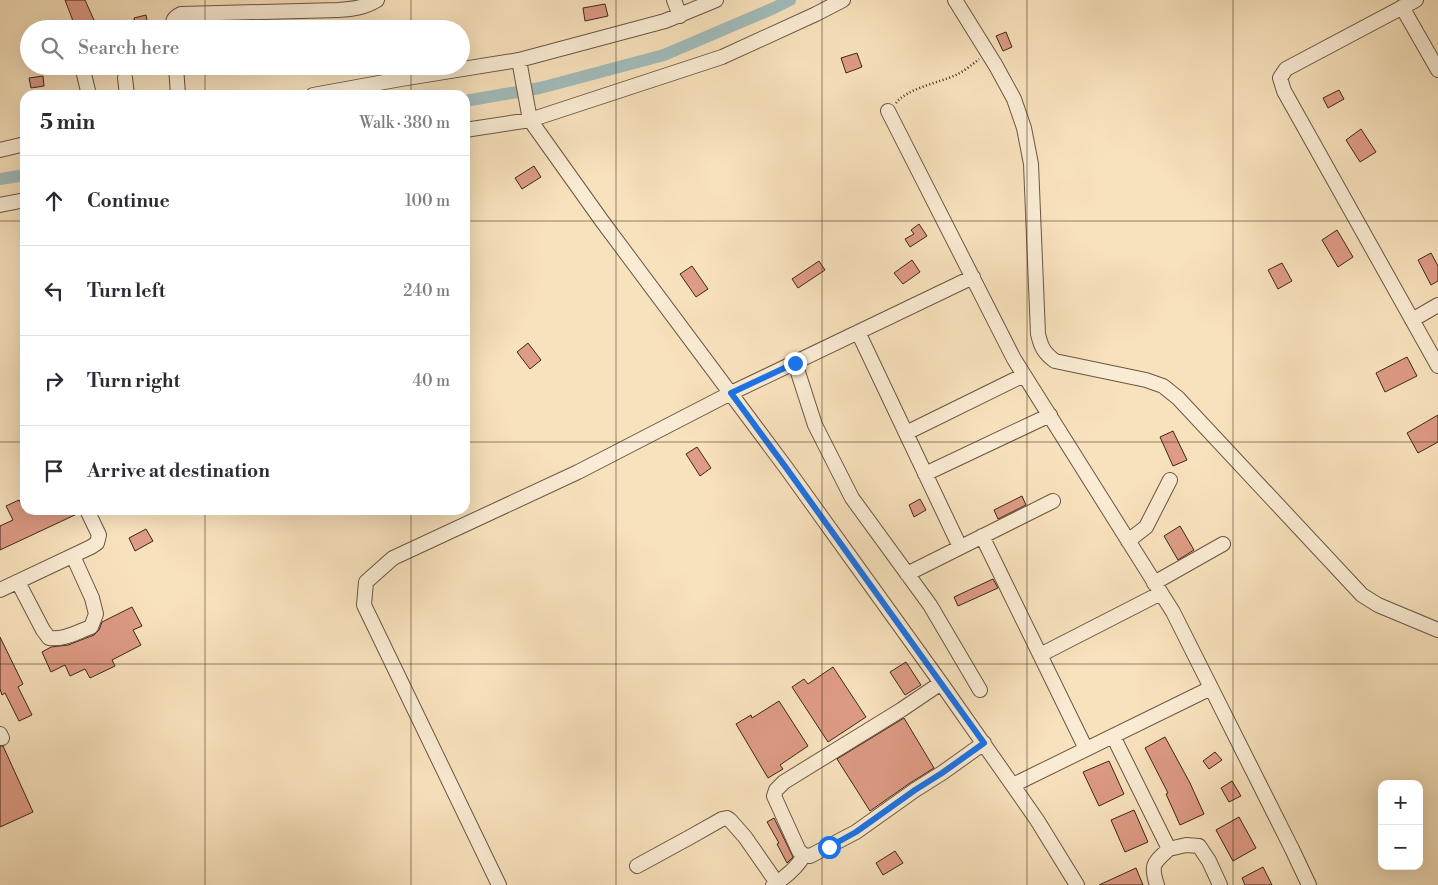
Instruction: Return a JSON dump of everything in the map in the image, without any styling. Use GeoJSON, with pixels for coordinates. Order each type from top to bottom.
{"type":"FeatureCollection","features":[{"type":"Feature","properties":{"kind":"street"},"geometry":{"type":"LineString","coordinates":[[173,20],[181,14],[359,8],[377,0]]}},
{"type":"Feature","properties":{"kind":"street"},"geometry":{"type":"LineString","coordinates":[[674,0],[680,16]]}},
{"type":"Feature","properties":{"kind":"street"},"geometry":{"type":"LineString","coordinates":[[470,71],[520,66],[680,16],[716,0]]}},
{"type":"Feature","properties":{"kind":"street"},"geometry":{"type":"LineString","coordinates":[[470,129],[722,57],[843,0]]}},
{"type":"Feature","properties":{"kind":"street"},"geometry":{"type":"LineString","coordinates":[[955,0],[988,52],[1014,99],[1026,137],[1031,164],[1038,334],[1041,346],[1047,356],[1055,361],[1146,380],[1163,386],[1178,398],[1362,595],[1378,605],[1438,630]]}},
{"type":"Feature","properties":{"kind":"street"},"geometry":{"type":"LineString","coordinates":[[1416,0],[1286,69],[1280,78],[1284,91],[1438,366]]}},
{"type":"Feature","properties":{"kind":"street"},"geometry":{"type":"LineString","coordinates":[[1402,8],[1438,70]]}},
{"type":"Feature","properties":{"kind":"street"},"geometry":{"type":"LineString","coordinates":[[520,66],[529,113],[602,221],[793,477],[984,743],[1037,820],[1077,885]]}},
{"type":"Feature","properties":{"kind":"street"},"geometry":{"type":"LineString","coordinates":[[84,75],[88,90]]}},
{"type":"Feature","properties":{"kind":"street"},"geometry":{"type":"LineString","coordinates":[[177,75],[178,90]]}},
{"type":"Feature","properties":{"kind":"street"},"geometry":{"type":"LineString","coordinates":[[340,90],[401,79],[438,75]]}},
{"type":"Feature","properties":{"kind":"street"},"geometry":{"type":"LineString","coordinates":[[125,78],[126,90]]}},
{"type":"Feature","properties":{"kind":"street"},"geometry":{"type":"LineString","coordinates":[[888,111],[1014,359],[1173,612],[1309,885]]}},
{"type":"Feature","properties":{"kind":"street"},"geometry":{"type":"LineString","coordinates":[[0,150],[20,145]]}},
{"type":"Feature","properties":{"kind":"street"},"geometry":{"type":"LineString","coordinates":[[0,205],[20,201]]}},
{"type":"Feature","properties":{"kind":"street"},"geometry":{"type":"LineString","coordinates":[[499,885],[364,605],[366,582],[393,558],[578,472],[731,393],[973,277]]}},
{"type":"Feature","properties":{"kind":"street"},"geometry":{"type":"LineString","coordinates":[[1412,320],[1438,305]]}},
{"type":"Feature","properties":{"kind":"street"},"geometry":{"type":"LineString","coordinates":[[858,332],[960,547]]}},
{"type":"Feature","properties":{"kind":"street"},"geometry":{"type":"LineString","coordinates":[[795,363],[815,425],[852,498],[930,605],[980,690]]}},
{"type":"Feature","properties":{"kind":"street"},"geometry":{"type":"LineString","coordinates":[[906,433],[1024,375]]}},
{"type":"Feature","properties":{"kind":"street"},"geometry":{"type":"LineString","coordinates":[[925,474],[1050,415]]}},
{"type":"Feature","properties":{"kind":"street"},"geometry":{"type":"LineString","coordinates":[[1128,540],[1146,527],[1170,480]]}},
{"type":"Feature","properties":{"kind":"street"},"geometry":{"type":"LineString","coordinates":[[908,574],[1053,501]]}},
{"type":"Feature","properties":{"kind":"street"},"geometry":{"type":"LineString","coordinates":[[0,590],[92,547],[99,535],[89,515]]}},
{"type":"Feature","properties":{"kind":"street"},"geometry":{"type":"LineString","coordinates":[[982,536],[1086,749]]}},
{"type":"Feature","properties":{"kind":"street"},"geometry":{"type":"LineString","coordinates":[[1040,655],[1157,588],[1223,544]]}},
{"type":"Feature","properties":{"kind":"street"},"geometry":{"type":"LineString","coordinates":[[18,582],[42,630],[49,638],[57,640],[91,627],[96,614],[92,598],[73,556]]}},
{"type":"Feature","properties":{"kind":"street"},"geometry":{"type":"LineString","coordinates":[[941,683],[901,710],[784,782],[776,790],[774,796],[800,851],[804,855],[810,856],[856,832],[984,743]]}},
{"type":"Feature","properties":{"kind":"street"},"geometry":{"type":"LineString","coordinates":[[1013,785],[1211,688]]}},
{"type":"Feature","properties":{"kind":"street"},"geometry":{"type":"LineString","coordinates":[[1113,736],[1169,849]]}},
{"type":"Feature","properties":{"kind":"street"},"geometry":{"type":"LineString","coordinates":[[637,866],[722,818],[730,820],[745,837],[775,884],[792,872],[804,855]]}},
{"type":"Feature","properties":{"kind":"street"},"geometry":{"type":"LineString","coordinates":[[1157,885],[1152,872],[1156,861],[1169,849],[1186,845],[1198,846],[1209,861],[1220,885]]}},
{"type":"Feature","properties":{"kind":"path"},"geometry":{"type":"LineString","coordinates":[[888,111],[899,99],[957,74],[988,52]]}},
{"type":"Feature","properties":{"kind":"building"},"geometry":{"type":"Polygon","coordinates":[[[65,0],[85,0],[94,20],[73,20],[65,0]]]}},
{"type":"Feature","properties":{"kind":"building"},"geometry":{"type":"Polygon","coordinates":[[[605,4],[608,16],[585,21],[583,8],[605,4]]]}},
{"type":"Feature","properties":{"kind":"building"},"geometry":{"type":"Polygon","coordinates":[[[146,15],[147,20],[135,20],[134,18],[146,15]]]}},
{"type":"Feature","properties":{"kind":"building"},"geometry":{"type":"Polygon","coordinates":[[[1006,32],[1012,47],[1003,51],[996,36],[1006,32]]]}},
{"type":"Feature","properties":{"kind":"building"},"geometry":{"type":"Polygon","coordinates":[[[857,53],[862,67],[846,73],[841,58],[857,53]]]}},
{"type":"Feature","properties":{"kind":"building"},"geometry":{"type":"Polygon","coordinates":[[[43,76],[44,86],[31,88],[29,78],[43,76]]]}},
{"type":"Feature","properties":{"kind":"building"},"geometry":{"type":"Polygon","coordinates":[[[1339,90],[1344,99],[1328,108],[1323,98],[1339,90]]]}},
{"type":"Feature","properties":{"kind":"building"},"geometry":{"type":"Polygon","coordinates":[[[1361,129],[1376,152],[1360,162],[1346,140],[1361,129]]]}},
{"type":"Feature","properties":{"kind":"building"},"geometry":{"type":"Polygon","coordinates":[[[534,166],[541,177],[522,189],[515,178],[534,166]]]}},
{"type":"Feature","properties":{"kind":"building"},"geometry":{"type":"Polygon","coordinates":[[[919,224],[927,236],[910,247],[905,239],[914,234],[911,230],[919,224]]]}},
{"type":"Feature","properties":{"kind":"building"},"geometry":{"type":"Polygon","coordinates":[[[1337,230],[1353,257],[1338,267],[1322,240],[1337,230]]]}},
{"type":"Feature","properties":{"kind":"building"},"geometry":{"type":"Polygon","coordinates":[[[1431,253],[1438,266],[1438,281],[1431,285],[1418,260],[1431,253]]]}},
{"type":"Feature","properties":{"kind":"building"},"geometry":{"type":"Polygon","coordinates":[[[912,260],[920,272],[903,284],[894,273],[912,260]]]}},
{"type":"Feature","properties":{"kind":"building"},"geometry":{"type":"Polygon","coordinates":[[[819,261],[825,270],[798,288],[792,279],[819,261]]]}},
{"type":"Feature","properties":{"kind":"building"},"geometry":{"type":"Polygon","coordinates":[[[1282,263],[1292,281],[1278,289],[1268,270],[1282,263]]]}},
{"type":"Feature","properties":{"kind":"building"},"geometry":{"type":"Polygon","coordinates":[[[692,266],[708,289],[696,297],[680,274],[692,266]]]}},
{"type":"Feature","properties":{"kind":"building"},"geometry":{"type":"Polygon","coordinates":[[[528,343],[541,360],[530,369],[517,352],[528,343]]]}},
{"type":"Feature","properties":{"kind":"building"},"geometry":{"type":"Polygon","coordinates":[[[1407,357],[1417,376],[1385,392],[1376,373],[1407,357]]]}},
{"type":"Feature","properties":{"kind":"building"},"geometry":{"type":"Polygon","coordinates":[[[1438,415],[1438,442],[1418,453],[1407,433],[1438,415]]]}},
{"type":"Feature","properties":{"kind":"building"},"geometry":{"type":"Polygon","coordinates":[[[1173,431],[1187,460],[1173,466],[1160,437],[1173,431]]]}},
{"type":"Feature","properties":{"kind":"building"},"geometry":{"type":"Polygon","coordinates":[[[697,447],[711,468],[700,476],[686,454],[697,447]]]}},
{"type":"Feature","properties":{"kind":"building"},"geometry":{"type":"Polygon","coordinates":[[[1022,496],[1026,505],[998,519],[994,510],[1022,496]]]}},
{"type":"Feature","properties":{"kind":"building"},"geometry":{"type":"Polygon","coordinates":[[[920,499],[926,510],[914,517],[909,505],[920,499]]]}},
{"type":"Feature","properties":{"kind":"building"},"geometry":{"type":"Polygon","coordinates":[[[19,500],[20,515],[75,515],[0,550],[0,526],[13,520],[6,506],[19,500]]]}},
{"type":"Feature","properties":{"kind":"building"},"geometry":{"type":"Polygon","coordinates":[[[1180,526],[1194,550],[1178,560],[1164,536],[1180,526]]]}},
{"type":"Feature","properties":{"kind":"building"},"geometry":{"type":"Polygon","coordinates":[[[146,529],[153,541],[135,551],[129,538],[146,529]]]}},
{"type":"Feature","properties":{"kind":"building"},"geometry":{"type":"Polygon","coordinates":[[[993,579],[998,588],[958,606],[954,597],[993,579]]]}},
{"type":"Feature","properties":{"kind":"building"},"geometry":{"type":"Polygon","coordinates":[[[132,607],[142,626],[133,630],[141,645],[112,660],[115,666],[90,678],[85,669],[70,676],[65,665],[51,672],[42,652],[51,647],[68,645],[94,635],[99,630],[102,622],[132,607]]]}},
{"type":"Feature","properties":{"kind":"building"},"geometry":{"type":"Polygon","coordinates":[[[0,637],[23,684],[18,687],[32,715],[19,721],[5,693],[2,695],[0,689],[0,637]]]}},
{"type":"Feature","properties":{"kind":"building"},"geometry":{"type":"Polygon","coordinates":[[[906,662],[921,685],[905,695],[890,672],[906,662]]]}},
{"type":"Feature","properties":{"kind":"building"},"geometry":{"type":"Polygon","coordinates":[[[833,667],[866,717],[828,742],[792,687],[804,679],[808,684],[833,667]]]}},
{"type":"Feature","properties":{"kind":"building"},"geometry":{"type":"Polygon","coordinates":[[[779,701],[808,746],[780,765],[783,769],[768,778],[736,724],[751,715],[752,718],[779,701]]]}},
{"type":"Feature","properties":{"kind":"building"},"geometry":{"type":"Polygon","coordinates":[[[904,718],[934,768],[870,811],[837,759],[904,718]]]}},
{"type":"Feature","properties":{"kind":"building"},"geometry":{"type":"Polygon","coordinates":[[[1165,737],[1190,783],[1204,814],[1180,825],[1166,794],[1168,793],[1145,748],[1165,737]]]}},
{"type":"Feature","properties":{"kind":"building"},"geometry":{"type":"Polygon","coordinates":[[[0,746],[3,746],[33,812],[0,827],[0,746]]]}},
{"type":"Feature","properties":{"kind":"building"},"geometry":{"type":"Polygon","coordinates":[[[1215,752],[1222,760],[1209,769],[1203,761],[1215,752]]]}},
{"type":"Feature","properties":{"kind":"building"},"geometry":{"type":"Polygon","coordinates":[[[1109,761],[1124,794],[1099,806],[1083,772],[1109,761]]]}},
{"type":"Feature","properties":{"kind":"building"},"geometry":{"type":"Polygon","coordinates":[[[1232,781],[1241,796],[1229,802],[1221,788],[1232,781]]]}},
{"type":"Feature","properties":{"kind":"building"},"geometry":{"type":"Polygon","coordinates":[[[1134,810],[1148,842],[1125,852],[1111,820],[1134,810]]]}},
{"type":"Feature","properties":{"kind":"building"},"geometry":{"type":"Polygon","coordinates":[[[1239,817],[1256,848],[1233,861],[1216,830],[1239,817]]]}},
{"type":"Feature","properties":{"kind":"building"},"geometry":{"type":"Polygon","coordinates":[[[774,818],[793,857],[787,863],[777,844],[779,843],[767,822],[774,818]]]}},
{"type":"Feature","properties":{"kind":"building"},"geometry":{"type":"Polygon","coordinates":[[[895,851],[903,863],[883,875],[876,863],[895,851]]]}},
{"type":"Feature","properties":{"kind":"building"},"geometry":{"type":"Polygon","coordinates":[[[1263,867],[1272,885],[1245,885],[1242,878],[1263,867]]]}},
{"type":"Feature","properties":{"kind":"building"},"geometry":{"type":"Polygon","coordinates":[[[1136,868],[1143,885],[1099,885],[1136,868]]]}},
{"type":"Feature","properties":{"kind":"waterway"},"geometry":{"type":"LineString","coordinates":[[470,100],[540,88],[664,55],[790,0]]}},
{"type":"Feature","properties":{"kind":"waterway"},"geometry":{"type":"LineString","coordinates":[[0,179],[20,176]]}},
{"type":"Feature","properties":{"kind":"route"},"geometry":{"type":"LineString","coordinates":[[795,363],[731,393],[984,743],[856,832],[829,847]]}}]}
